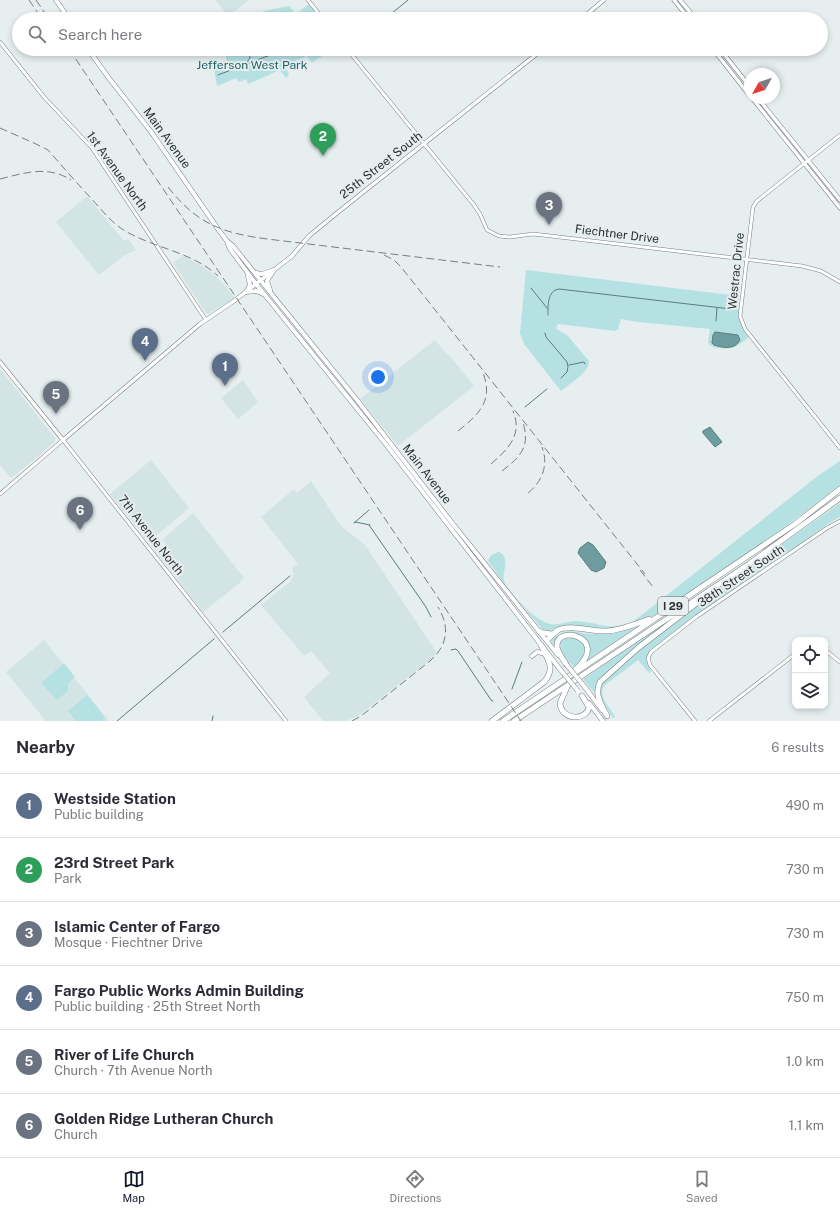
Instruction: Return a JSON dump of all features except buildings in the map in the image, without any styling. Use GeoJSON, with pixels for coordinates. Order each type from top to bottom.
{"type":"FeatureCollection","features":[{"type":"Feature","properties":{"kind":"highway","name":"I 29"},"geometry":{"type":"LineString","coordinates":[[503,721],[795,524],[840,489]]}},
{"type":"Feature","properties":{"kind":"highway","name":"I 29"},"geometry":{"type":"LineString","coordinates":[[514,721],[749,563],[840,498]]}},
{"type":"Feature","properties":{"kind":"highway"},"geometry":{"type":"LineString","coordinates":[[607,716],[598,697],[599,685],[603,679],[638,648],[749,563]]}},
{"type":"Feature","properties":{"kind":"highway"},"geometry":{"type":"LineString","coordinates":[[547,640],[552,634],[560,629],[566,628],[612,631],[626,628],[657,617]]}},
{"type":"Feature","properties":{"kind":"highway"},"geometry":{"type":"LineString","coordinates":[[539,631],[552,634]]}},
{"type":"Feature","properties":{"kind":"highway"},"geometry":{"type":"LineString","coordinates":[[553,688],[582,664],[587,656],[588,652],[585,643],[577,636],[566,636],[558,642],[558,649],[566,664]]}},
{"type":"Feature","properties":{"kind":"highway"},"geometry":{"type":"LineString","coordinates":[[492,721],[544,682],[550,675],[551,667],[541,645]]}},
{"type":"Feature","properties":{"kind":"highway"},"geometry":{"type":"LineString","coordinates":[[568,685],[560,703],[562,712],[567,717],[578,720],[582,719],[587,714],[589,707],[582,696]]}},
{"type":"Feature","properties":{"kind":"main road"},"geometry":{"type":"LineString","coordinates":[[56,0],[64,12]]}},
{"type":"Feature","properties":{"kind":"main road"},"geometry":{"type":"LineString","coordinates":[[589,12],[604,0]]}},
{"type":"Feature","properties":{"kind":"main road"},"geometry":{"type":"LineString","coordinates":[[674,0],[683,12]]}},
{"type":"Feature","properties":{"kind":"main road"},"geometry":{"type":"LineString","coordinates":[[680,0],[690,12]]}},
{"type":"Feature","properties":{"kind":"main road","name":"Main Avenue"},"geometry":{"type":"LineString","coordinates":[[93,56],[152,133],[227,241],[233,246],[320,354],[611,721]]}},
{"type":"Feature","properties":{"kind":"main road","name":"25th Street South"},"geometry":{"type":"LineString","coordinates":[[63,440],[206,320],[234,301],[292,256],[309,236],[325,222],[534,56]]}},
{"type":"Feature","properties":{"kind":"main road"},"geometry":{"type":"LineString","coordinates":[[719,56],[744,88]]}},
{"type":"Feature","properties":{"kind":"main road"},"geometry":{"type":"LineString","coordinates":[[726,56],[744,79]]}},
{"type":"Feature","properties":{"kind":"main road"},"geometry":{"type":"LineString","coordinates":[[757,104],[840,208]]}},
{"type":"Feature","properties":{"kind":"main road"},"geometry":{"type":"LineString","coordinates":[[763,104],[840,200]]}},
{"type":"Feature","properties":{"kind":"main road","name":"Main Avenue"},"geometry":{"type":"LineString","coordinates":[[227,241],[230,249],[256,284],[298,337],[318,359],[559,668],[603,721]]}},
{"type":"Feature","properties":{"kind":"main road"},"geometry":{"type":"LineString","coordinates":[[253,272],[262,274],[274,270]]}},
{"type":"Feature","properties":{"kind":"main road"},"geometry":{"type":"LineString","coordinates":[[274,270],[268,278],[267,283],[276,300]]}},
{"type":"Feature","properties":{"kind":"main road"},"geometry":{"type":"LineString","coordinates":[[247,272],[250,283],[246,292],[259,292],[267,297]]}},
{"type":"Feature","properties":{"kind":"main road"},"geometry":{"type":"LineString","coordinates":[[298,337],[302,336],[320,354]]}},
{"type":"Feature","properties":{"kind":"main road","name":"7th Avenue North"},"geometry":{"type":"LineString","coordinates":[[0,362],[63,440]]}},
{"type":"Feature","properties":{"kind":"main road"},"geometry":{"type":"LineString","coordinates":[[378,435],[382,435],[394,447]]}},
{"type":"Feature","properties":{"kind":"main road"},"geometry":{"type":"LineString","coordinates":[[541,645],[547,640]]}},
{"type":"Feature","properties":{"kind":"main road"},"geometry":{"type":"LineString","coordinates":[[532,656],[537,652],[545,653],[551,657]]}},
{"type":"Feature","properties":{"kind":"street"},"geometry":{"type":"LineString","coordinates":[[308,0],[317,12]]}},
{"type":"Feature","properties":{"kind":"street","name":"1st Avenue North"},"geometry":{"type":"LineString","coordinates":[[0,42],[44,97],[92,148],[206,320]]}},
{"type":"Feature","properties":{"kind":"street"},"geometry":{"type":"LineString","coordinates":[[353,56],[424,144]]}},
{"type":"Feature","properties":{"kind":"street","name":"Westrac Drive"},"geometry":{"type":"LineString","coordinates":[[840,135],[757,201],[753,207],[740,316],[745,329],[840,448]]}},
{"type":"Feature","properties":{"kind":"street","name":"Fiechtner Drive"},"geometry":{"type":"LineString","coordinates":[[424,144],[480,214],[487,230],[499,236],[510,237],[533,234],[808,267],[822,271],[840,282]]}},
{"type":"Feature","properties":{"kind":"street"},"geometry":{"type":"LineString","coordinates":[[0,494],[63,440]]}},
{"type":"Feature","properties":{"kind":"street","name":"7th Avenue North"},"geometry":{"type":"LineString","coordinates":[[63,440],[286,721]]}},
{"type":"Feature","properties":{"kind":"street","name":"38th Street South"},"geometry":{"type":"LineString","coordinates":[[695,721],[648,662],[650,652],[696,617],[824,530],[840,521]]}},
{"type":"Feature","properties":{"kind":"street"},"geometry":{"type":"LineString","coordinates":[[828,652],[840,662]]}},
{"type":"Feature","properties":{"kind":"street"},"geometry":{"type":"LineString","coordinates":[[709,721],[792,656]]}},
{"type":"Feature","properties":{"kind":"shaded area"},"geometry":{"type":"Polygon","coordinates":[[[215,0],[249,0],[234,12],[226,12],[215,0]]]}},
{"type":"Feature","properties":{"kind":"shaded area"},"geometry":{"type":"Polygon","coordinates":[[[87,196],[124,241],[128,239],[136,250],[125,255],[99,275],[56,222],[87,196]]]}},
{"type":"Feature","properties":{"kind":"shaded area"},"geometry":{"type":"Polygon","coordinates":[[[183,256],[204,267],[218,278],[235,298],[208,314],[206,313],[173,263],[183,256]]]}},
{"type":"Feature","properties":{"kind":"shaded area"},"geometry":{"type":"Polygon","coordinates":[[[715,332],[738,335],[740,340],[732,347],[721,347],[714,345],[712,343],[715,332]]]}},
{"type":"Feature","properties":{"kind":"shaded area"},"geometry":{"type":"Polygon","coordinates":[[[435,340],[474,386],[398,446],[360,399],[435,340]]]}},
{"type":"Feature","properties":{"kind":"shaded area"},"geometry":{"type":"Polygon","coordinates":[[[0,369],[56,439],[39,456],[11,478],[0,465],[0,369]]]}},
{"type":"Feature","properties":{"kind":"shaded area"},"geometry":{"type":"Polygon","coordinates":[[[243,380],[258,402],[238,419],[221,398],[243,380]]]}},
{"type":"Feature","properties":{"kind":"shaded area"},"geometry":{"type":"Polygon","coordinates":[[[710,427],[722,442],[715,447],[703,433],[703,431],[710,427]]]}},
{"type":"Feature","properties":{"kind":"shaded area"},"geometry":{"type":"Polygon","coordinates":[[[151,460],[189,508],[149,542],[110,494],[151,460]]]}},
{"type":"Feature","properties":{"kind":"shaded area"},"geometry":{"type":"Polygon","coordinates":[[[311,481],[341,526],[365,545],[437,653],[358,716],[346,721],[323,721],[304,697],[330,673],[311,651],[304,656],[261,605],[290,582],[294,575],[292,568],[298,564],[261,517],[294,489],[297,493],[311,481]]]}},
{"type":"Feature","properties":{"kind":"shaded area"},"geometry":{"type":"Polygon","coordinates":[[[193,513],[244,578],[203,612],[156,552],[166,543],[163,539],[193,513]]]}},
{"type":"Feature","properties":{"kind":"shaded area"},"geometry":{"type":"Polygon","coordinates":[[[588,542],[593,545],[606,562],[604,568],[596,572],[591,570],[578,553],[580,548],[588,542]]]}},
{"type":"Feature","properties":{"kind":"shaded area"},"geometry":{"type":"Polygon","coordinates":[[[44,640],[109,721],[46,721],[6,672],[44,640]]]}},
{"type":"Feature","properties":{"kind":"green space"},"geometry":{"type":"Polygon","coordinates":[[[309,4],[315,12],[299,12],[309,4]]]}},
{"type":"Feature","properties":{"kind":"green space"},"geometry":{"type":"Polygon","coordinates":[[[289,6],[294,12],[263,11],[289,6]]]}},
{"type":"Feature","properties":{"kind":"green space","name":"Jefferson West Park"},"geometry":{"type":"Polygon","coordinates":[[[226,56],[307,56],[285,65],[289,75],[286,78],[280,70],[248,84],[246,79],[239,82],[236,78],[217,86],[214,69],[228,65],[226,56]]]}},
{"type":"Feature","properties":{"kind":"green space","name":"Jefferson West Park"},"geometry":{"type":"Polygon","coordinates":[[[307,56],[322,56],[312,63],[307,56]]]}},
{"type":"Feature","properties":{"kind":"green space"},"geometry":{"type":"Polygon","coordinates":[[[526,270],[739,296],[738,307],[741,323],[749,337],[736,347],[725,348],[715,347],[708,343],[710,329],[621,319],[618,329],[615,331],[558,324],[556,329],[567,335],[589,361],[583,373],[561,391],[524,344],[520,333],[526,270]]]}},
{"type":"Feature","properties":{"kind":"green space"},"geometry":{"type":"Polygon","coordinates":[[[840,461],[840,485],[801,515],[714,576],[669,606],[637,623],[628,626],[606,629],[564,626],[549,632],[543,630],[516,599],[534,615],[550,624],[577,621],[613,627],[627,624],[634,621],[819,475],[840,461]]]}},
{"type":"Feature","properties":{"kind":"green space"},"geometry":{"type":"Polygon","coordinates":[[[840,503],[840,517],[829,523],[777,561],[687,622],[651,650],[647,658],[651,672],[649,673],[638,660],[604,686],[602,694],[605,702],[615,717],[613,718],[602,702],[599,693],[601,684],[630,657],[692,608],[840,503]]]}},
{"type":"Feature","properties":{"kind":"green space"},"geometry":{"type":"Polygon","coordinates":[[[497,552],[505,558],[504,580],[508,589],[488,561],[491,556],[497,552]]]}},
{"type":"Feature","properties":{"kind":"green space"},"geometry":{"type":"Polygon","coordinates":[[[672,618],[602,677],[596,695],[583,679],[672,618]]]}},
{"type":"Feature","properties":{"kind":"green space"},"geometry":{"type":"Polygon","coordinates":[[[638,626],[587,661],[587,644],[567,634],[556,646],[550,640],[563,632],[568,631],[598,634],[638,626]]]}},
{"type":"Feature","properties":{"kind":"green space"},"geometry":{"type":"Polygon","coordinates":[[[568,637],[580,639],[585,648],[585,655],[575,669],[562,654],[559,644],[560,641],[568,637]]]}},
{"type":"Feature","properties":{"kind":"green space"},"geometry":{"type":"Polygon","coordinates":[[[64,663],[75,677],[68,683],[68,691],[57,700],[41,683],[64,663]]]}},
{"type":"Feature","properties":{"kind":"green space"},"geometry":{"type":"Polygon","coordinates":[[[87,695],[104,716],[103,721],[76,721],[68,711],[87,695]]]}},
{"type":"Feature","properties":{"kind":"waterway"},"geometry":{"type":"LineString","coordinates":[[393,12],[408,0]]}},
{"type":"Feature","properties":{"kind":"waterway"},"geometry":{"type":"LineString","coordinates":[[245,65],[250,56]]}},
{"type":"Feature","properties":{"kind":"waterway"},"geometry":{"type":"LineString","coordinates":[[218,75],[268,56]]}},
{"type":"Feature","properties":{"kind":"waterway"},"geometry":{"type":"LineString","coordinates":[[531,288],[547,308]]}},
{"type":"Feature","properties":{"kind":"waterway"},"geometry":{"type":"LineString","coordinates":[[548,315],[548,303],[550,296],[555,290],[559,289],[731,309]]}},
{"type":"Feature","properties":{"kind":"waterway"},"geometry":{"type":"LineString","coordinates":[[716,321],[717,308]]}},
{"type":"Feature","properties":{"kind":"waterway"},"geometry":{"type":"LineString","coordinates":[[545,333],[546,337],[567,362],[567,372],[561,378]]}},
{"type":"Feature","properties":{"kind":"waterway"},"geometry":{"type":"LineString","coordinates":[[569,365],[584,362],[585,364]]}},
{"type":"Feature","properties":{"kind":"waterway"},"geometry":{"type":"LineString","coordinates":[[525,407],[547,389]]}},
{"type":"Feature","properties":{"kind":"waterway"},"geometry":{"type":"LineString","coordinates":[[354,523],[369,510]]}},
{"type":"Feature","properties":{"kind":"waterway"},"geometry":{"type":"LineString","coordinates":[[355,522],[370,525]]}},
{"type":"Feature","properties":{"kind":"waterway"},"geometry":{"type":"LineString","coordinates":[[369,525],[426,607],[431,617]]}},
{"type":"Feature","properties":{"kind":"waterway"},"geometry":{"type":"LineString","coordinates":[[223,632],[290,576]]}},
{"type":"Feature","properties":{"kind":"waterway"},"geometry":{"type":"LineString","coordinates":[[117,721],[214,639]]}},
{"type":"Feature","properties":{"kind":"waterway"},"geometry":{"type":"LineString","coordinates":[[451,650],[456,649],[458,651],[493,701]]}},
{"type":"Feature","properties":{"kind":"waterway"},"geometry":{"type":"LineString","coordinates":[[512,689],[522,662]]}},
{"type":"Feature","properties":{"kind":"waterway"},"geometry":{"type":"LineString","coordinates":[[212,721],[213,716]]}},
{"type":"Feature","properties":{"kind":"railway"},"geometry":{"type":"LineString","coordinates":[[29,0],[37,12]]}},
{"type":"Feature","properties":{"kind":"railway"},"geometry":{"type":"LineString","coordinates":[[36,0],[44,12]]}},
{"type":"Feature","properties":{"kind":"railway"},"geometry":{"type":"LineString","coordinates":[[74,56],[521,721]]}},
{"type":"Feature","properties":{"kind":"railway"},"geometry":{"type":"LineString","coordinates":[[0,128],[48,150],[116,225],[138,238],[186,256],[208,268],[218,276]]}},
{"type":"Feature","properties":{"kind":"railway"},"geometry":{"type":"LineString","coordinates":[[0,179],[27,173],[45,172],[62,175],[71,180]]}},
{"type":"Feature","properties":{"kind":"railway"},"geometry":{"type":"LineString","coordinates":[[168,187],[189,210],[200,218],[212,225],[237,234],[251,237],[500,267]]}},
{"type":"Feature","properties":{"kind":"railway"},"geometry":{"type":"LineString","coordinates":[[384,255],[394,260],[401,267],[645,574]]}},
{"type":"Feature","properties":{"kind":"railway"},"geometry":{"type":"LineString","coordinates":[[458,431],[478,413],[482,406],[487,392],[483,373]]}},
{"type":"Feature","properties":{"kind":"railway"},"geometry":{"type":"LineString","coordinates":[[491,464],[508,447],[515,434],[516,420],[513,411]]}},
{"type":"Feature","properties":{"kind":"railway"},"geometry":{"type":"LineString","coordinates":[[502,471],[514,461],[522,451],[525,439],[523,423]]}},
{"type":"Feature","properties":{"kind":"railway"},"geometry":{"type":"LineString","coordinates":[[528,493],[537,484],[543,473],[545,460],[542,447]]}},
{"type":"Feature","properties":{"kind":"railway"},"geometry":{"type":"LineString","coordinates":[[640,570],[653,587]]}},
{"type":"Feature","properties":{"kind":"railway"},"geometry":{"type":"LineString","coordinates":[[352,721],[361,716],[430,661],[441,649],[444,642],[445,629],[442,614],[438,607]]}},
{"type":"Feature","properties":{"kind":"place","name":"23rd Street Park"},"geometry":{"type":"Point","coordinates":[323,156]}},
{"type":"Feature","properties":{"kind":"place","name":"Islamic Center of Fargo"},"geometry":{"type":"Point","coordinates":[549,225]}},
{"type":"Feature","properties":{"kind":"place","name":"Fargo Public Works Admin Building"},"geometry":{"type":"Point","coordinates":[145,361]}},
{"type":"Feature","properties":{"kind":"place","name":"Westside Station"},"geometry":{"type":"Point","coordinates":[225,386]}},
{"type":"Feature","properties":{"kind":"place","name":"River of Life Church"},"geometry":{"type":"Point","coordinates":[56,414]}},
{"type":"Feature","properties":{"kind":"place","name":"Golden Ridge Lutheran Church"},"geometry":{"type":"Point","coordinates":[80,530]}}]}
